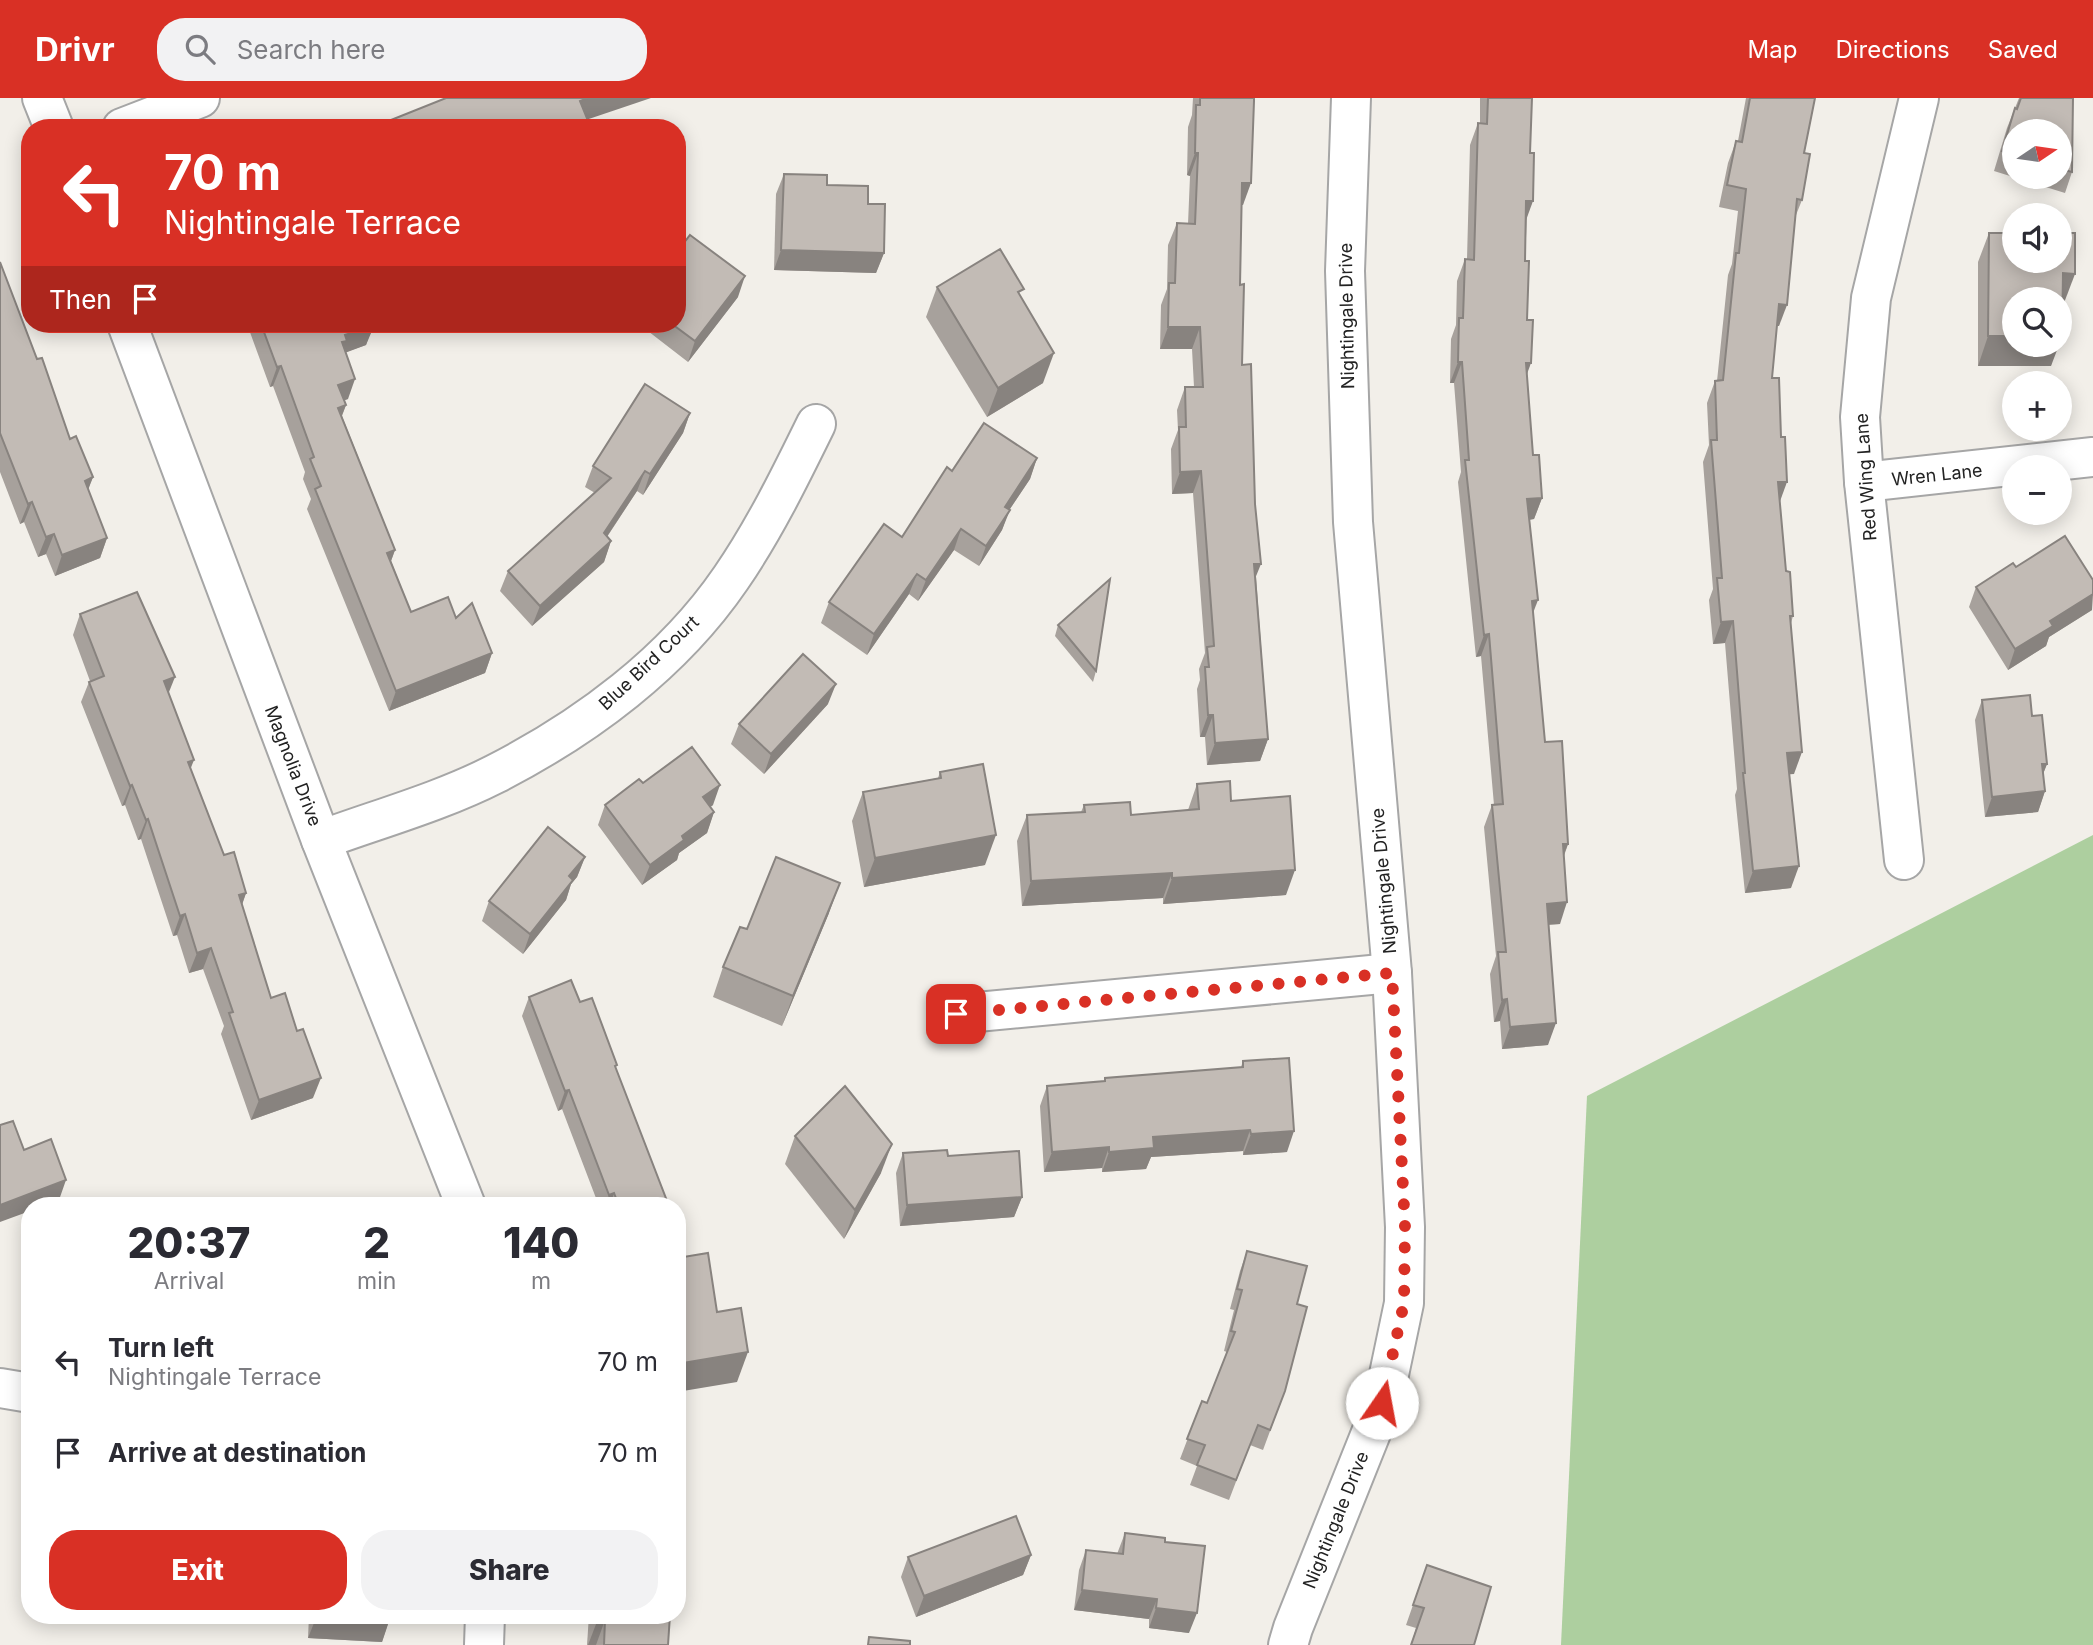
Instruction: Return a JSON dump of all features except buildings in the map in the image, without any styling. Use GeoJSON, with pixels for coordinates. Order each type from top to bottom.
{"type":"FeatureCollection","features":[{"type":"Feature","properties":{"kind":"street"},"geometry":{"type":"LineString","coordinates":[[42,98],[50,119]]}},
{"type":"Feature","properties":{"kind":"street"},"geometry":{"type":"LineString","coordinates":[[145,119],[200,98]]}},
{"type":"Feature","properties":{"kind":"street","name":"Nightingale Drive"},"geometry":{"type":"LineString","coordinates":[[1289,1645],[1293,1628],[1382,1403],[1404,1303],[1405,1227],[1392,973],[1353,522],[1345,271],[1351,98]]}},
{"type":"Feature","properties":{"kind":"street","name":"Red Wing Lane"},"geometry":{"type":"LineString","coordinates":[[1904,860],[1864,482],[1860,417],[1871,298],[1919,98]]}},
{"type":"Feature","properties":{"kind":"street","name":"Magnolia Drive"},"geometry":{"type":"LineString","coordinates":[[130,333],[320,840],[462,1197]]}},
{"type":"Feature","properties":{"kind":"street","name":"Blue Bird Court"},"geometry":{"type":"LineString","coordinates":[[320,840],[494,774],[590,717],[625,690],[688,631],[730,579],[782,493],[816,424]]}},
{"type":"Feature","properties":{"kind":"street","name":"Wren Lane"},"geometry":{"type":"LineString","coordinates":[[1864,482],[2093,457]]}},
{"type":"Feature","properties":{"kind":"street"},"geometry":{"type":"LineString","coordinates":[[956,1014],[1392,973]]}},
{"type":"Feature","properties":{"kind":"street"},"geometry":{"type":"LineString","coordinates":[[0,1388],[21,1391]]}},
{"type":"Feature","properties":{"kind":"street"},"geometry":{"type":"LineString","coordinates":[[484,1645],[485,1624]]}},
{"type":"Feature","properties":{"kind":"green space"},"geometry":{"type":"Polygon","coordinates":[[[2093,835],[2093,1645],[1561,1645],[1587,1096],[2093,835]]]}},
{"type":"Feature","properties":{"kind":"route"},"geometry":{"type":"LineString","coordinates":[[956,1014],[1392,973],[1405,1227],[1404,1303],[1382,1403]]}}]}
